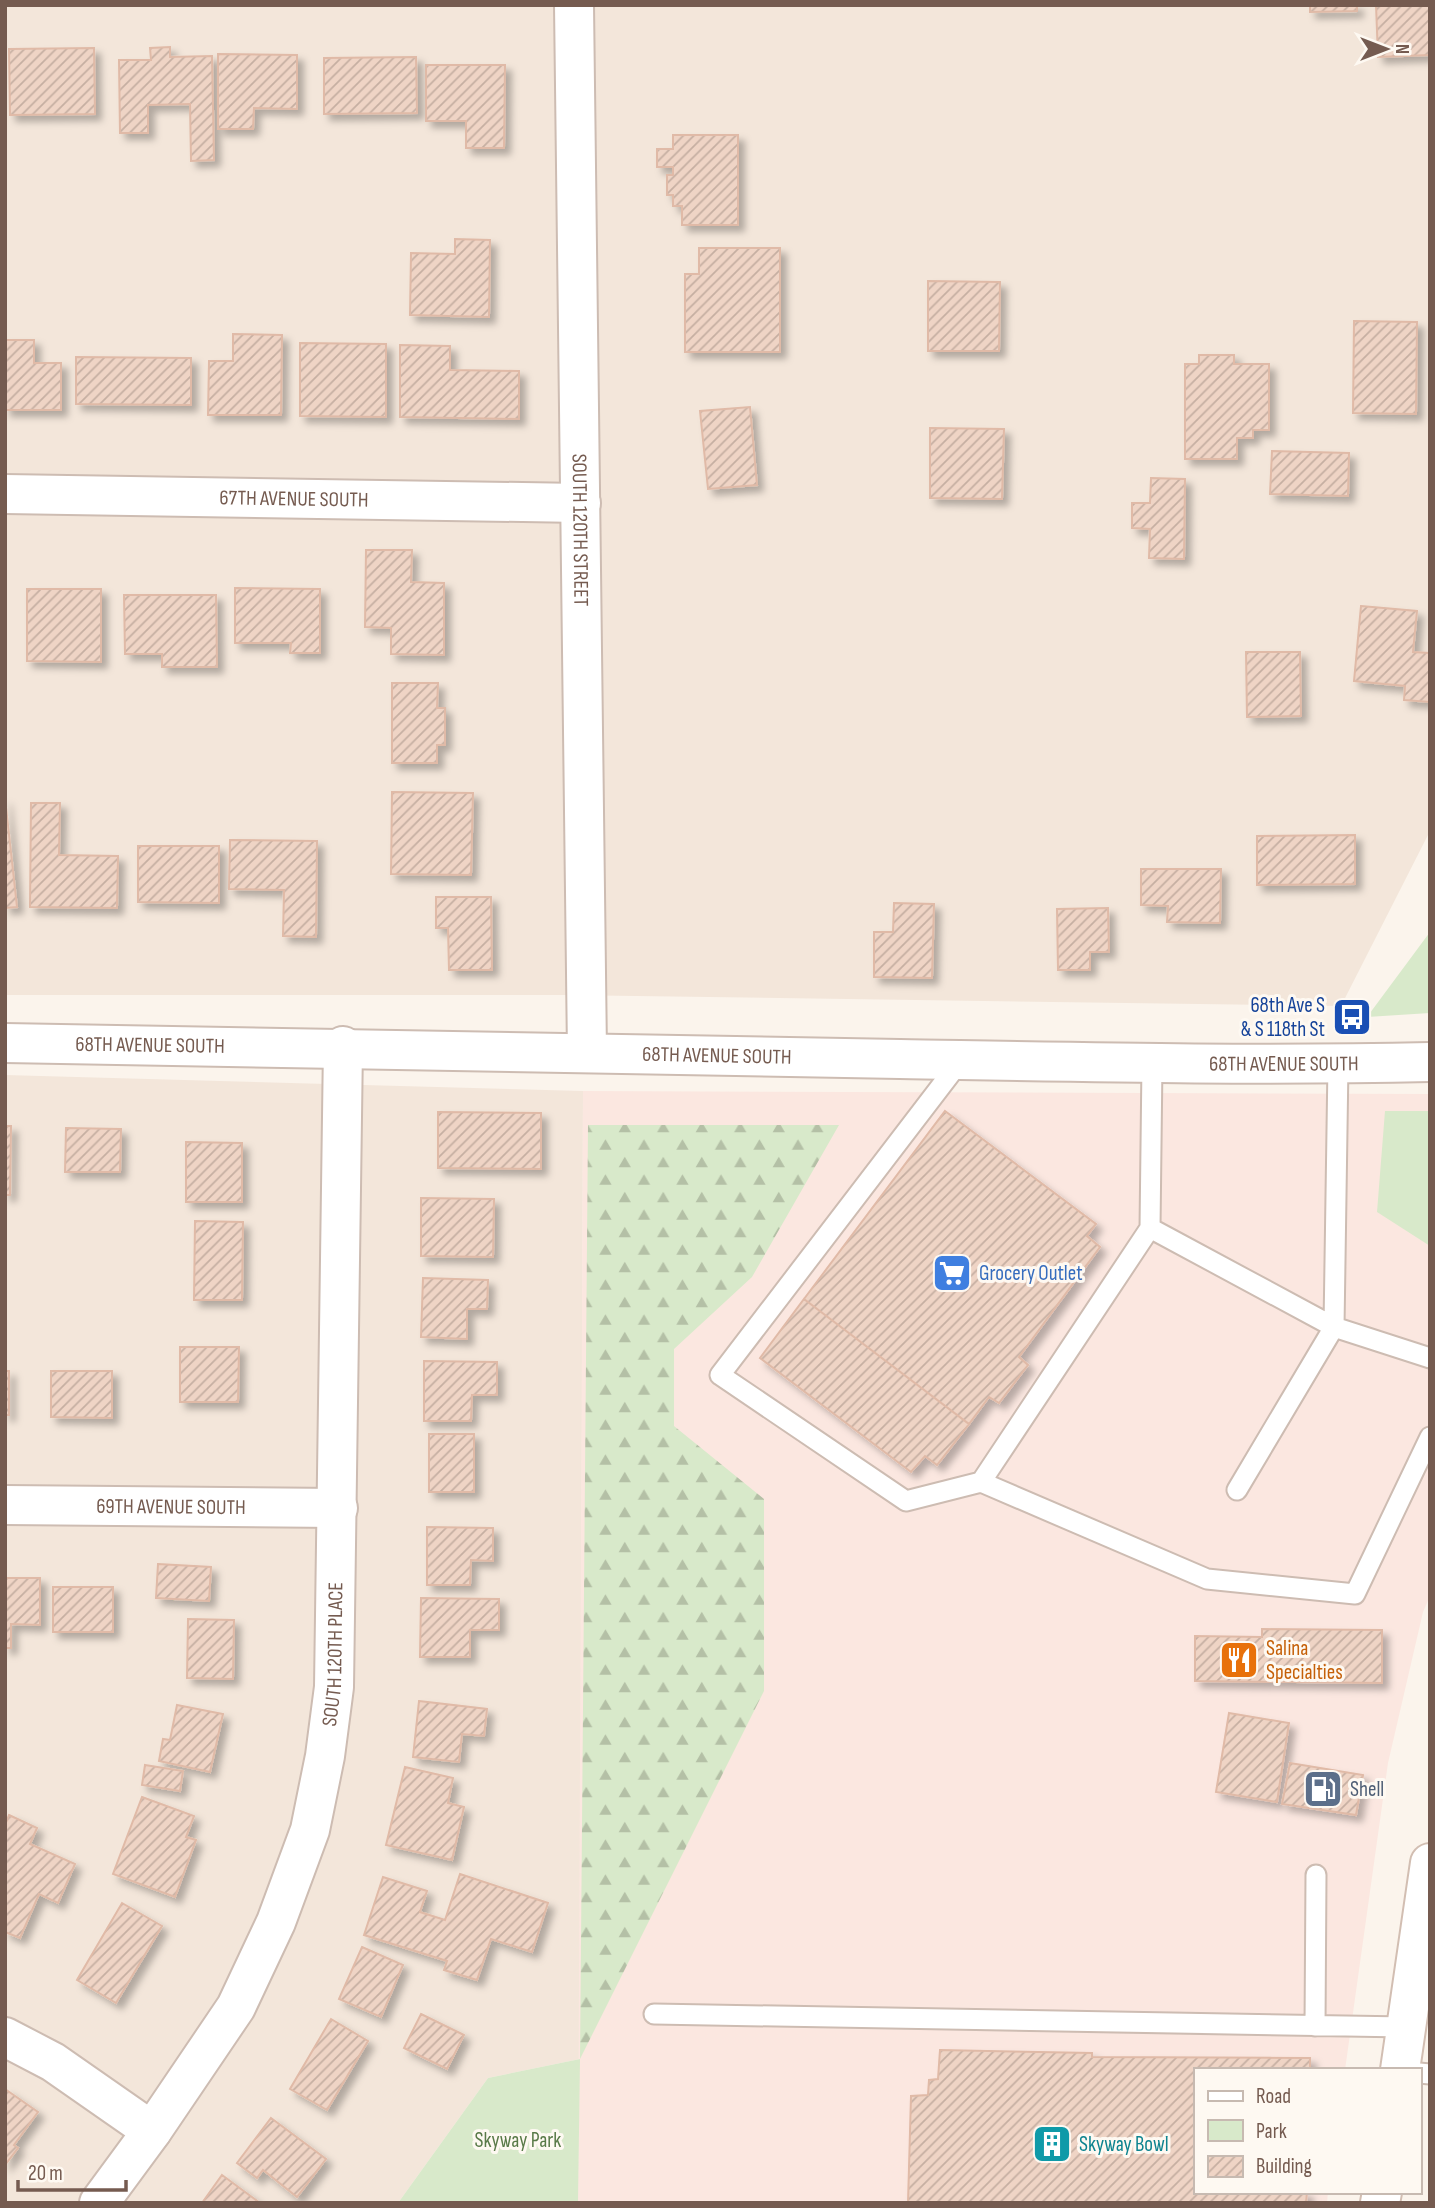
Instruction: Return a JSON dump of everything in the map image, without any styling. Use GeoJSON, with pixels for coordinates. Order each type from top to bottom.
{"type":"FeatureCollection","features":[{"type":"Feature","properties":{"kind":"street","name":"SOUTH 120TH STREET"},"geometry":{"type":"LineString","coordinates":[[575,5],[587,1053]]}},
{"type":"Feature","properties":{"kind":"street","name":"67TH AVENUE SOUTH"},"geometry":{"type":"LineString","coordinates":[[5,494],[581,503]]}},
{"type":"Feature","properties":{"kind":"street","name":"68TH AVENUE SOUTH"},"geometry":{"type":"LineString","coordinates":[[5,1043],[343,1046],[1152,1063],[1430,1062]]}},
{"type":"Feature","properties":{"kind":"street","name":"SOUTH 120TH PLACE"},"geometry":{"type":"LineString","coordinates":[[99,2203],[152,2131],[236,2007],[276,1922],[310,1830],[325,1756],[334,1686],[343,1046]]}},
{"type":"Feature","properties":{"kind":"street","name":"69TH AVENUE SOUTH"},"geometry":{"type":"LineString","coordinates":[[5,1505],[338,1508]]}},
{"type":"Feature","properties":{"kind":"street"},"geometry":{"type":"LineString","coordinates":[[1400,2068],[1430,1863]]}},
{"type":"Feature","properties":{"kind":"street"},"geometry":{"type":"LineString","coordinates":[[5,2037],[53,2062],[152,2131]]}},
{"type":"Feature","properties":{"kind":"lane"},"geometry":{"type":"LineString","coordinates":[[961,1060],[720,1375],[906,1502],[981,1482],[1207,1579],[1355,1594],[1430,1437]]}},
{"type":"Feature","properties":{"kind":"lane"},"geometry":{"type":"LineString","coordinates":[[981,1482],[1150,1228],[1152,1063]]}},
{"type":"Feature","properties":{"kind":"lane"},"geometry":{"type":"LineString","coordinates":[[1237,1490],[1334,1328],[1338,1064]]}},
{"type":"Feature","properties":{"kind":"lane"},"geometry":{"type":"LineString","coordinates":[[1150,1228],[1334,1328],[1430,1358]]}},
{"type":"Feature","properties":{"kind":"lane"},"geometry":{"type":"LineString","coordinates":[[1315,2025],[1316,1875]]}},
{"type":"Feature","properties":{"kind":"lane"},"geometry":{"type":"LineString","coordinates":[[654,2014],[1406,2027]]}},
{"type":"Feature","properties":{"kind":"shaded area"},"geometry":{"type":"Polygon","coordinates":[[[5,5],[1430,5],[1430,831],[1341,1006],[563,995],[5,995],[5,5]]]}},
{"type":"Feature","properties":{"kind":"shaded area"},"geometry":{"type":"Polygon","coordinates":[[[5,1075],[583,1091],[580,2059],[488,2078],[398,2203],[5,2203],[5,1075]]]}},
{"type":"Feature","properties":{"kind":"shaded area"},"geometry":{"type":"Polygon","coordinates":[[[583,1091],[1430,1094],[1430,1596],[1423,1612],[1388,1763],[1345,2068],[1194,2068],[1194,2194],[1328,2194],[1327,2203],[578,2203],[583,1091]]]}},
{"type":"Feature","properties":{"kind":"green space"},"geometry":{"type":"Polygon","coordinates":[[[1430,932],[1430,1013],[1367,1017],[1430,932]]]}},
{"type":"Feature","properties":{"kind":"green space"},"geometry":{"type":"Polygon","coordinates":[[[1385,1111],[1430,1111],[1430,1246],[1377,1212],[1385,1111]]]}},
{"type":"Feature","properties":{"kind":"green space"},"geometry":{"type":"Polygon","coordinates":[[[588,1125],[839,1125],[752,1277],[674,1349],[674,1426],[764,1499],[764,1691],[580,2059],[588,1125]]]}},
{"type":"Feature","properties":{"kind":"green space","name":"Skyway Park"},"geometry":{"type":"Polygon","coordinates":[[[580,2059],[578,2203],[398,2203],[488,2078],[580,2059]]]}},
{"type":"Feature","properties":{"kind":"building"},"geometry":{"type":"Polygon","coordinates":[[[1310,5],[1357,5],[1357,11],[1310,12],[1310,5]]]}},
{"type":"Feature","properties":{"kind":"building"},"geometry":{"type":"Polygon","coordinates":[[[1376,5],[1430,5],[1430,55],[1378,57],[1376,5]]]}},
{"type":"Feature","properties":{"kind":"building"},"geometry":{"type":"Polygon","coordinates":[[[170,47],[170,57],[212,56],[214,160],[191,161],[190,104],[148,105],[148,133],[120,133],[119,60],[151,60],[150,48],[170,47]]]}},
{"type":"Feature","properties":{"kind":"building"},"geometry":{"type":"Polygon","coordinates":[[[94,48],[95,114],[10,115],[9,49],[94,48]]]}},
{"type":"Feature","properties":{"kind":"building"},"geometry":{"type":"Polygon","coordinates":[[[218,54],[297,55],[297,109],[254,108],[253,129],[218,129],[218,54]]]}},
{"type":"Feature","properties":{"kind":"building"},"geometry":{"type":"Polygon","coordinates":[[[416,57],[417,113],[324,114],[324,58],[416,57]]]}},
{"type":"Feature","properties":{"kind":"building"},"geometry":{"type":"Polygon","coordinates":[[[426,65],[505,65],[504,148],[466,148],[466,121],[426,121],[426,65]]]}},
{"type":"Feature","properties":{"kind":"building"},"geometry":{"type":"Polygon","coordinates":[[[673,135],[738,135],[738,225],[682,225],[682,206],[673,206],[673,195],[667,195],[667,175],[673,175],[673,167],[657,167],[657,149],[673,149],[673,135]]]}},
{"type":"Feature","properties":{"kind":"building"},"geometry":{"type":"Polygon","coordinates":[[[455,239],[490,240],[489,317],[410,315],[411,253],[455,254],[455,239]]]}},
{"type":"Feature","properties":{"kind":"building"},"geometry":{"type":"Polygon","coordinates":[[[699,248],[780,248],[780,352],[685,352],[685,274],[699,274],[699,248]]]}},
{"type":"Feature","properties":{"kind":"building"},"geometry":{"type":"Polygon","coordinates":[[[928,281],[1000,282],[999,351],[928,351],[928,281]]]}},
{"type":"Feature","properties":{"kind":"building"},"geometry":{"type":"Polygon","coordinates":[[[1354,321],[1417,322],[1416,414],[1353,413],[1354,321]]]}},
{"type":"Feature","properties":{"kind":"building"},"geometry":{"type":"Polygon","coordinates":[[[233,334],[282,335],[281,415],[208,415],[209,361],[233,361],[233,334]]]}},
{"type":"Feature","properties":{"kind":"building"},"geometry":{"type":"Polygon","coordinates":[[[5,340],[34,340],[34,363],[61,363],[61,410],[5,410],[5,340]]]}},
{"type":"Feature","properties":{"kind":"building"},"geometry":{"type":"Polygon","coordinates":[[[300,343],[386,344],[386,417],[300,416],[300,343]]]}},
{"type":"Feature","properties":{"kind":"building"},"geometry":{"type":"Polygon","coordinates":[[[400,345],[450,346],[450,370],[519,371],[519,419],[400,417],[400,345]]]}},
{"type":"Feature","properties":{"kind":"building"},"geometry":{"type":"Polygon","coordinates":[[[1199,355],[1234,355],[1234,364],[1269,364],[1269,430],[1253,430],[1253,438],[1237,438],[1237,459],[1185,459],[1185,364],[1199,364],[1199,355]]]}},
{"type":"Feature","properties":{"kind":"building"},"geometry":{"type":"Polygon","coordinates":[[[76,357],[191,358],[191,405],[76,404],[76,357]]]}},
{"type":"Feature","properties":{"kind":"building"},"geometry":{"type":"Polygon","coordinates":[[[750,407],[757,485],[708,489],[700,411],[750,407]]]}},
{"type":"Feature","properties":{"kind":"building"},"geometry":{"type":"Polygon","coordinates":[[[930,428],[1004,429],[1002,499],[930,498],[930,428]]]}},
{"type":"Feature","properties":{"kind":"building"},"geometry":{"type":"Polygon","coordinates":[[[1272,451],[1349,453],[1348,496],[1270,494],[1272,451]]]}},
{"type":"Feature","properties":{"kind":"building"},"geometry":{"type":"Polygon","coordinates":[[[1151,478],[1185,479],[1184,559],[1149,558],[1150,529],[1132,528],[1132,503],[1150,503],[1151,478]]]}},
{"type":"Feature","properties":{"kind":"building"},"geometry":{"type":"Polygon","coordinates":[[[366,550],[412,550],[411,582],[444,583],[444,655],[391,654],[391,628],[365,627],[366,550]]]}},
{"type":"Feature","properties":{"kind":"building"},"geometry":{"type":"Polygon","coordinates":[[[235,588],[320,589],[320,653],[290,653],[291,643],[235,643],[235,588]]]}},
{"type":"Feature","properties":{"kind":"building"},"geometry":{"type":"Polygon","coordinates":[[[27,589],[101,589],[101,662],[27,661],[27,589]]]}},
{"type":"Feature","properties":{"kind":"building"},"geometry":{"type":"Polygon","coordinates":[[[124,595],[216,595],[217,667],[162,667],[162,654],[125,654],[124,595]]]}},
{"type":"Feature","properties":{"kind":"building"},"geometry":{"type":"Polygon","coordinates":[[[1361,606],[1417,611],[1413,652],[1430,653],[1430,702],[1404,700],[1405,686],[1354,681],[1361,606]]]}},
{"type":"Feature","properties":{"kind":"building"},"geometry":{"type":"Polygon","coordinates":[[[1246,652],[1300,652],[1301,716],[1247,717],[1246,652]]]}},
{"type":"Feature","properties":{"kind":"building"},"geometry":{"type":"Polygon","coordinates":[[[392,683],[438,683],[437,708],[445,708],[445,745],[437,745],[437,763],[392,763],[392,683]]]}},
{"type":"Feature","properties":{"kind":"building"},"geometry":{"type":"Polygon","coordinates":[[[392,792],[473,793],[471,875],[391,874],[392,792]]]}},
{"type":"Feature","properties":{"kind":"building"},"geometry":{"type":"Polygon","coordinates":[[[5,798],[17,907],[5,908],[5,798]]]}},
{"type":"Feature","properties":{"kind":"building"},"geometry":{"type":"Polygon","coordinates":[[[31,803],[60,803],[59,855],[118,856],[117,908],[30,907],[31,803]]]}},
{"type":"Feature","properties":{"kind":"building"},"geometry":{"type":"Polygon","coordinates":[[[1355,835],[1355,884],[1257,885],[1257,836],[1355,835]]]}},
{"type":"Feature","properties":{"kind":"building"},"geometry":{"type":"Polygon","coordinates":[[[230,840],[317,841],[316,937],[283,936],[284,890],[229,889],[230,840]]]}},
{"type":"Feature","properties":{"kind":"building"},"geometry":{"type":"Polygon","coordinates":[[[138,846],[219,846],[219,903],[138,902],[138,846]]]}},
{"type":"Feature","properties":{"kind":"building"},"geometry":{"type":"Polygon","coordinates":[[[1141,869],[1221,869],[1220,923],[1167,922],[1168,906],[1141,905],[1141,869]]]}},
{"type":"Feature","properties":{"kind":"building"},"geometry":{"type":"Polygon","coordinates":[[[436,897],[491,897],[492,970],[449,970],[448,928],[436,928],[436,897]]]}},
{"type":"Feature","properties":{"kind":"building"},"geometry":{"type":"Polygon","coordinates":[[[894,903],[934,904],[932,978],[874,977],[874,932],[893,932],[894,903]]]}},
{"type":"Feature","properties":{"kind":"building"},"geometry":{"type":"Polygon","coordinates":[[[1108,908],[1109,952],[1090,952],[1090,970],[1058,970],[1057,909],[1108,908]]]}},
{"type":"Feature","properties":{"kind":"building","name":"Grocery Outlet"},"geometry":{"type":"Polygon","coordinates":[[[945,1111],[1096,1224],[1087,1236],[1100,1247],[1019,1357],[1028,1365],[999,1403],[989,1397],[969,1424],[804,1299],[945,1111]]]}},
{"type":"Feature","properties":{"kind":"building"},"geometry":{"type":"Polygon","coordinates":[[[438,1112],[541,1113],[541,1169],[438,1168],[438,1112]]]}},
{"type":"Feature","properties":{"kind":"building"},"geometry":{"type":"Polygon","coordinates":[[[5,1126],[11,1126],[10,1195],[5,1195],[5,1126]]]}},
{"type":"Feature","properties":{"kind":"building"},"geometry":{"type":"Polygon","coordinates":[[[66,1128],[121,1129],[120,1172],[65,1172],[66,1128]]]}},
{"type":"Feature","properties":{"kind":"building"},"geometry":{"type":"Polygon","coordinates":[[[186,1142],[242,1143],[242,1202],[186,1202],[186,1142]]]}},
{"type":"Feature","properties":{"kind":"building"},"geometry":{"type":"Polygon","coordinates":[[[421,1198],[494,1199],[493,1257],[421,1256],[421,1198]]]}},
{"type":"Feature","properties":{"kind":"building"},"geometry":{"type":"Polygon","coordinates":[[[195,1221],[243,1222],[242,1300],[194,1300],[195,1221]]]}},
{"type":"Feature","properties":{"kind":"building"},"geometry":{"type":"Polygon","coordinates":[[[423,1278],[488,1280],[487,1309],[467,1309],[467,1339],[421,1337],[423,1278]]]}},
{"type":"Feature","properties":{"kind":"building"},"geometry":{"type":"Polygon","coordinates":[[[804,1299],[969,1424],[937,1465],[925,1456],[911,1472],[760,1358],[804,1299]]]}},
{"type":"Feature","properties":{"kind":"building"},"geometry":{"type":"Polygon","coordinates":[[[180,1347],[239,1347],[238,1402],[180,1402],[180,1347]]]}},
{"type":"Feature","properties":{"kind":"building"},"geometry":{"type":"Polygon","coordinates":[[[424,1361],[497,1362],[497,1395],[472,1395],[471,1421],[424,1421],[424,1361]]]}},
{"type":"Feature","properties":{"kind":"building"},"geometry":{"type":"Polygon","coordinates":[[[5,1371],[9,1371],[9,1415],[5,1415],[5,1371]]]}},
{"type":"Feature","properties":{"kind":"building"},"geometry":{"type":"Polygon","coordinates":[[[51,1371],[112,1371],[112,1418],[51,1417],[51,1371]]]}},
{"type":"Feature","properties":{"kind":"building"},"geometry":{"type":"Polygon","coordinates":[[[429,1434],[474,1434],[474,1492],[429,1492],[429,1434]]]}},
{"type":"Feature","properties":{"kind":"building"},"geometry":{"type":"Polygon","coordinates":[[[427,1527],[493,1528],[493,1561],[471,1560],[470,1585],[427,1585],[427,1527]]]}},
{"type":"Feature","properties":{"kind":"building"},"geometry":{"type":"Polygon","coordinates":[[[158,1564],[211,1567],[209,1601],[156,1598],[158,1564]]]}},
{"type":"Feature","properties":{"kind":"building"},"geometry":{"type":"Polygon","coordinates":[[[5,1578],[40,1578],[40,1625],[11,1624],[11,1648],[5,1648],[5,1578]]]}},
{"type":"Feature","properties":{"kind":"building"},"geometry":{"type":"Polygon","coordinates":[[[53,1587],[113,1587],[113,1632],[53,1632],[53,1587]]]}},
{"type":"Feature","properties":{"kind":"building"},"geometry":{"type":"Polygon","coordinates":[[[421,1598],[499,1599],[499,1630],[470,1630],[470,1657],[420,1657],[421,1598]]]}},
{"type":"Feature","properties":{"kind":"building"},"geometry":{"type":"Polygon","coordinates":[[[188,1619],[234,1620],[233,1679],[187,1678],[188,1619]]]}},
{"type":"Feature","properties":{"kind":"building"},"geometry":{"type":"Polygon","coordinates":[[[1262,1629],[1382,1630],[1382,1683],[1195,1681],[1195,1636],[1262,1637],[1262,1629]]]}},
{"type":"Feature","properties":{"kind":"building"},"geometry":{"type":"Polygon","coordinates":[[[419,1701],[487,1709],[484,1736],[462,1734],[459,1762],[413,1757],[419,1701]]]}},
{"type":"Feature","properties":{"kind":"building"},"geometry":{"type":"Polygon","coordinates":[[[177,1705],[223,1714],[210,1772],[159,1761],[163,1739],[170,1740],[177,1705]]]}},
{"type":"Feature","properties":{"kind":"building"},"geometry":{"type":"Polygon","coordinates":[[[1229,1713],[1289,1723],[1277,1802],[1216,1792],[1229,1713]]]}},
{"type":"Feature","properties":{"kind":"building","name":"Shell"},"geometry":{"type":"Polygon","coordinates":[[[1290,1763],[1363,1775],[1356,1815],[1282,1804],[1290,1763]]]}},
{"type":"Feature","properties":{"kind":"building"},"geometry":{"type":"Polygon","coordinates":[[[145,1765],[183,1771],[180,1791],[142,1785],[145,1765]]]}},
{"type":"Feature","properties":{"kind":"building"},"geometry":{"type":"Polygon","coordinates":[[[405,1767],[453,1778],[448,1803],[464,1807],[452,1860],[386,1845],[405,1767]]]}},
{"type":"Feature","properties":{"kind":"building"},"geometry":{"type":"Polygon","coordinates":[[[142,1797],[194,1816],[186,1837],[196,1840],[175,1897],[113,1874],[142,1797]]]}},
{"type":"Feature","properties":{"kind":"building"},"geometry":{"type":"Polygon","coordinates":[[[9,1815],[37,1828],[30,1844],[75,1864],[58,1903],[39,1894],[20,1938],[5,1932],[5,1825],[9,1815]]]}},
{"type":"Feature","properties":{"kind":"building"},"geometry":{"type":"Polygon","coordinates":[[[460,1874],[548,1903],[532,1952],[491,1939],[477,1980],[444,1970],[447,1961],[364,1935],[383,1877],[427,1891],[420,1912],[445,1920],[460,1874]]]}},
{"type":"Feature","properties":{"kind":"building"},"geometry":{"type":"Polygon","coordinates":[[[122,1903],[162,1926],[116,2003],[77,1980],[122,1903]]]}},
{"type":"Feature","properties":{"kind":"building"},"geometry":{"type":"Polygon","coordinates":[[[362,1947],[403,1965],[381,2017],[339,1999],[362,1947]]]}},
{"type":"Feature","properties":{"kind":"building"},"geometry":{"type":"Polygon","coordinates":[[[421,2014],[464,2035],[447,2069],[404,2048],[421,2014]]]}},
{"type":"Feature","properties":{"kind":"building"},"geometry":{"type":"Polygon","coordinates":[[[331,2019],[368,2041],[327,2110],[290,2089],[331,2019]]]}},
{"type":"Feature","properties":{"kind":"building","name":"Skyway Bowl"},"geometry":{"type":"Polygon","coordinates":[[[940,2050],[1092,2053],[1092,2057],[1310,2058],[1310,2068],[1194,2068],[1194,2194],[1307,2194],[1306,2203],[908,2203],[911,2096],[928,2095],[929,2080],[938,2079],[940,2050]]]}},
{"type":"Feature","properties":{"kind":"building"},"geometry":{"type":"Polygon","coordinates":[[[5,2089],[38,2112],[14,2145],[18,2148],[5,2165],[5,2089]]]}},
{"type":"Feature","properties":{"kind":"building"},"geometry":{"type":"Polygon","coordinates":[[[271,2118],[326,2159],[297,2197],[263,2170],[257,2178],[237,2163],[271,2118]]]}},
{"type":"Feature","properties":{"kind":"building"},"geometry":{"type":"Polygon","coordinates":[[[222,2175],[260,2203],[202,2203],[222,2175]]]}},
{"type":"Feature","properties":{"kind":"place","name":"68th Ave S & S 118th St"},"geometry":{"type":"Point","coordinates":[1352,1017]}},
{"type":"Feature","properties":{"kind":"place","name":"Grocery Outlet"},"geometry":{"type":"Point","coordinates":[952,1273]}},
{"type":"Feature","properties":{"kind":"place","name":"Salina Specialties"},"geometry":{"type":"Point","coordinates":[1239,1660]}},
{"type":"Feature","properties":{"kind":"place","name":"Shell"},"geometry":{"type":"Point","coordinates":[1323,1789]}},
{"type":"Feature","properties":{"kind":"place","name":"Skyway Bowl"},"geometry":{"type":"Point","coordinates":[1052,2144]}}]}
